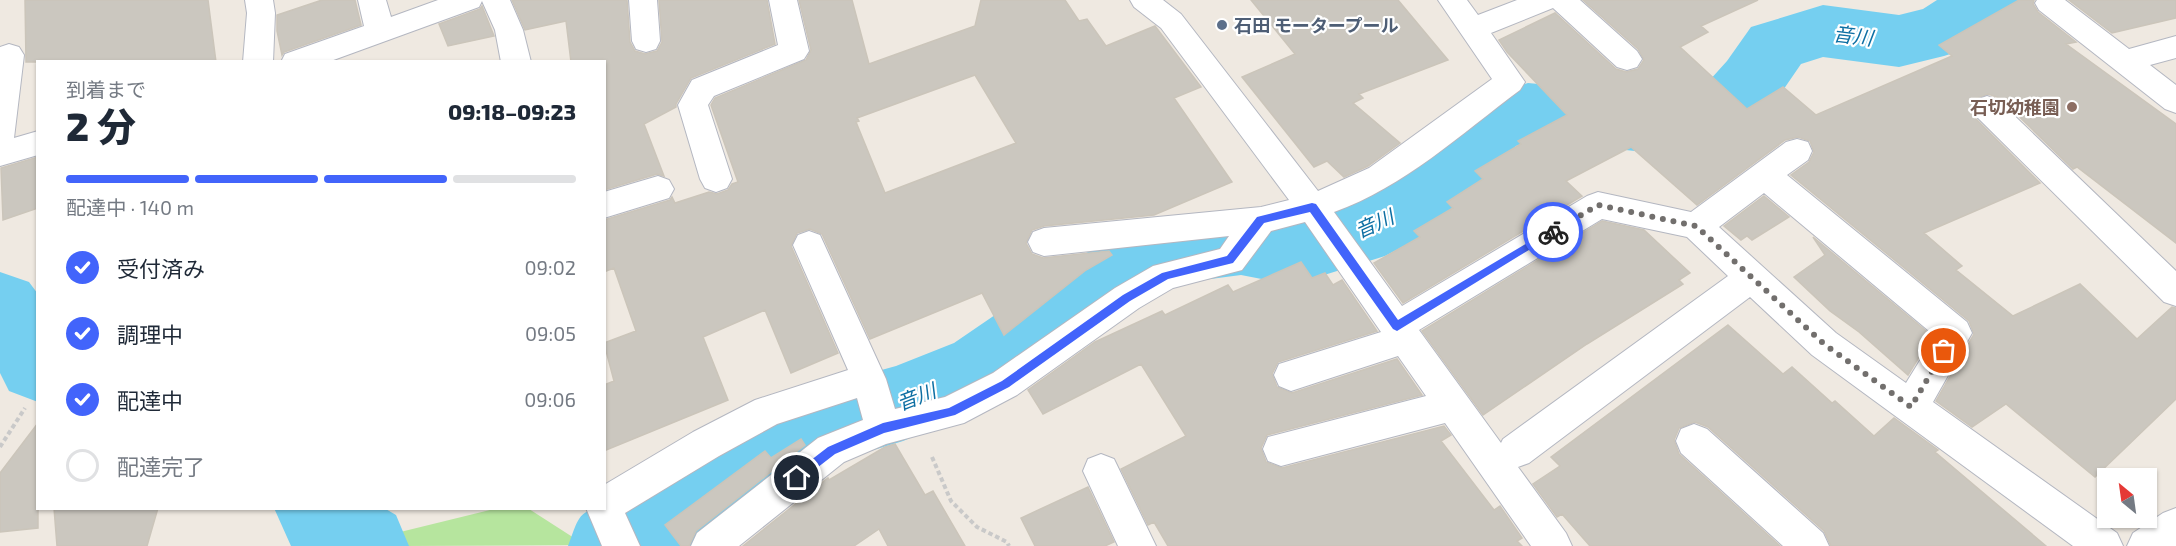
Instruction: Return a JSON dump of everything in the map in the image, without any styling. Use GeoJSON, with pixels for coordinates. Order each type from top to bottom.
{"type":"FeatureCollection","features":[{"type":"Feature","properties":{"kind":"street"},"geometry":{"type":"LineString","coordinates":[[258,60],[261,13],[259,0]]}},
{"type":"Feature","properties":{"kind":"street"},"geometry":{"type":"LineString","coordinates":[[372,0],[380,32]]}},
{"type":"Feature","properties":{"kind":"street"},"geometry":{"type":"LineString","coordinates":[[306,60],[338,54],[380,32],[469,0]]}},
{"type":"Feature","properties":{"kind":"street"},"geometry":{"type":"LineString","coordinates":[[496,0],[509,30],[516,60]]}},
{"type":"Feature","properties":{"kind":"street"},"geometry":{"type":"LineString","coordinates":[[643,0],[646,41]]}},
{"type":"Feature","properties":{"kind":"street"},"geometry":{"type":"LineString","coordinates":[[716,179],[693,105],[703,88],[794,51],[783,0]]}},
{"type":"Feature","properties":{"kind":"street"},"geometry":{"type":"LineString","coordinates":[[1144,0],[1171,21],[1317,214],[1553,546]]}},
{"type":"Feature","properties":{"kind":"street"},"geometry":{"type":"LineString","coordinates":[[1044,242],[1257,224],[1317,214],[1380,177],[1510,82],[1452,0]]}},
{"type":"Feature","properties":{"kind":"street"},"geometry":{"type":"LineString","coordinates":[[1473,29],[1545,0]]}},
{"type":"Feature","properties":{"kind":"street"},"geometry":{"type":"LineString","coordinates":[[1562,0],[1627,59]]}},
{"type":"Feature","properties":{"kind":"street"},"geometry":{"type":"LineString","coordinates":[[2049,3],[2176,101]]}},
{"type":"Feature","properties":{"kind":"street"},"geometry":{"type":"LineString","coordinates":[[2126,61],[2176,47]]}},
{"type":"Feature","properties":{"kind":"street"},"geometry":{"type":"LineString","coordinates":[[0,136],[9,55]]}},
{"type":"Feature","properties":{"kind":"street"},"geometry":{"type":"LineString","coordinates":[[1987,108],[2176,292]]}},
{"type":"Feature","properties":{"kind":"street"},"geometry":{"type":"LineString","coordinates":[[0,154],[36,144]]}},
{"type":"Feature","properties":{"kind":"street"},"geometry":{"type":"LineString","coordinates":[[1696,226],[1797,151]]}},
{"type":"Feature","properties":{"kind":"street"},"geometry":{"type":"LineString","coordinates":[[1766,175],[1955,333],[1911,407]]}},
{"type":"Feature","properties":{"kind":"street"},"geometry":{"type":"LineString","coordinates":[[606,204],[658,189]]}},
{"type":"Feature","properties":{"kind":"street"},"geometry":{"type":"LineString","coordinates":[[1292,375],[1401,333],[1598,205],[1696,226],[1824,344],[2104,546]]}},
{"type":"Feature","properties":{"kind":"street"},"geometry":{"type":"LineString","coordinates":[[609,519],[706,444],[768,411],[876,405],[917,420],[951,412],[1005,384],[1127,298],[1166,276],[1230,260],[1257,224]]}},
{"type":"Feature","properties":{"kind":"street"},"geometry":{"type":"LineString","coordinates":[[809,245],[876,405]]}},
{"type":"Feature","properties":{"kind":"street"},"geometry":{"type":"LineString","coordinates":[[1516,450],[1751,277]]}},
{"type":"Feature","properties":{"kind":"street"},"geometry":{"type":"LineString","coordinates":[[710,546],[831,450],[876,405]]}},
{"type":"Feature","properties":{"kind":"street"},"geometry":{"type":"LineString","coordinates":[[1281,449],[1452,405]]}},
{"type":"Feature","properties":{"kind":"street"},"geometry":{"type":"LineString","coordinates":[[1694,441],[1810,546]]}},
{"type":"Feature","properties":{"kind":"street"},"geometry":{"type":"LineString","coordinates":[[1101,471],[1137,546]]}},
{"type":"Feature","properties":{"kind":"street"},"geometry":{"type":"LineString","coordinates":[[2146,546],[2176,526]]}},
{"type":"Feature","properties":{"kind":"path"},"geometry":{"type":"LineString","coordinates":[[0,447],[26,408]]}},
{"type":"Feature","properties":{"kind":"path"},"geometry":{"type":"LineString","coordinates":[[917,420],[951,501],[977,527],[1007,542],[1009,546]]}},
{"type":"Feature","properties":{"kind":"green space"},"geometry":{"type":"Polygon","coordinates":[[[490,510],[531,510],[585,545],[404,546],[384,536],[490,510]]]}},
{"type":"Feature","properties":{"kind":"building"},"geometry":{"type":"Polygon","coordinates":[[[25,0],[208,0],[216,60],[36,60],[36,62],[26,62],[25,0]]]}},
{"type":"Feature","properties":{"kind":"building"},"geometry":{"type":"Polygon","coordinates":[[[322,0],[355,0],[361,25],[284,52],[282,55],[277,31],[277,15],[322,0]]]}},
{"type":"Feature","properties":{"kind":"building"},"geometry":{"type":"Polygon","coordinates":[[[512,0],[627,0],[630,42],[635,51],[645,54],[657,51],[662,42],[659,0],[767,0],[775,44],[691,78],[676,107],[644,124],[664,176],[657,174],[606,189],[606,60],[571,60],[566,21],[525,30],[512,0]]]}},
{"type":"Feature","properties":{"kind":"building"},"geometry":{"type":"Polygon","coordinates":[[[799,0],[852,0],[869,64],[975,26],[981,0],[1065,0],[1079,21],[1087,19],[1106,46],[1155,26],[1201,87],[1174,98],[1232,182],[1154,215],[1044,226],[1032,230],[1026,243],[1032,254],[1043,258],[1109,251],[1112,255],[1086,270],[1004,335],[982,293],[870,339],[822,234],[810,229],[797,233],[791,246],[838,353],[791,373],[765,310],[703,337],[728,400],[606,450],[606,384],[614,381],[606,342],[636,331],[614,268],[606,271],[606,219],[670,200],[672,197],[675,203],[709,192],[717,194],[728,190],[732,184],[738,182],[711,105],[715,98],[806,60],[811,50],[799,0]],[[975,75],[857,118],[859,121],[856,122],[885,193],[1016,143],[975,75]]]}},
{"type":"Feature","properties":{"kind":"building"},"geometry":{"type":"Polygon","coordinates":[[[1251,0],[1398,0],[1448,60],[1359,94],[1363,98],[1353,103],[1400,143],[1368,166],[1344,177],[1327,161],[1314,167],[1242,77],[1295,54],[1251,0]]]}},
{"type":"Feature","properties":{"kind":"building"},"geometry":{"type":"Polygon","coordinates":[[[1583,0],[1758,0],[1701,26],[1708,32],[1680,47],[1747,109],[1783,87],[1816,115],[1952,56],[1939,45],[2019,0],[2034,0],[2033,4],[2038,12],[2076,42],[2066,44],[2176,124],[2176,243],[2077,167],[2073,169],[2000,98],[1988,94],[1974,99],[1970,107],[1974,117],[2040,183],[1924,233],[1962,266],[1956,270],[2013,316],[2080,284],[2137,339],[2172,307],[2176,308],[2176,399],[2104,468],[2097,468],[2095,477],[2006,404],[1972,427],[1936,401],[1974,334],[1969,321],[1791,175],[1809,162],[1814,152],[1810,141],[1798,137],[1785,140],[1697,205],[1631,147],[1566,181],[1582,196],[1403,303],[1374,263],[1420,237],[1414,231],[1453,208],[1447,202],[1483,179],[1475,171],[1521,144],[1518,141],[1567,115],[1507,52],[1499,40],[1555,13],[1616,69],[1626,72],[1638,69],[1644,60],[1638,49],[1583,0]]]}},
{"type":"Feature","properties":{"kind":"building"},"geometry":{"type":"Polygon","coordinates":[[[2069,0],[2176,0],[2176,18],[2112,33],[2069,0]]]}},
{"type":"Feature","properties":{"kind":"building"},"geometry":{"type":"Polygon","coordinates":[[[482,6],[494,36],[448,46],[439,24],[480,9],[482,6]]]}},
{"type":"Feature","properties":{"kind":"building"},"geometry":{"type":"Polygon","coordinates":[[[36,158],[36,209],[3,220],[1,168],[36,158]]]}},
{"type":"Feature","properties":{"kind":"building"},"geometry":{"type":"Polygon","coordinates":[[[1764,196],[1789,217],[1752,240],[1747,236],[1741,240],[1724,226],[1764,196]]]}},
{"type":"Feature","properties":{"kind":"building"},"geometry":{"type":"Polygon","coordinates":[[[1602,221],[1644,230],[1690,273],[1679,280],[1683,284],[1587,344],[1483,415],[1422,331],[1602,221]]]}},
{"type":"Feature","properties":{"kind":"building"},"geometry":{"type":"Polygon","coordinates":[[[1813,237],[1932,336],[1908,375],[1859,332],[1830,311],[1794,277],[1825,255],[1813,237]]]}},
{"type":"Feature","properties":{"kind":"building"},"geometry":{"type":"Polygon","coordinates":[[[1301,262],[1312,278],[1325,273],[1333,285],[1342,280],[1377,331],[1278,362],[1272,374],[1277,387],[1292,393],[1397,359],[1422,395],[1267,435],[1261,448],[1266,462],[1282,468],[1444,426],[1451,435],[1441,441],[1494,510],[1500,506],[1522,538],[1517,541],[1522,546],[1168,546],[1154,522],[1148,525],[1121,469],[1186,436],[1141,364],[1043,414],[1028,390],[1095,342],[1162,311],[1165,315],[1228,285],[1233,292],[1301,262]]]}},
{"type":"Feature","properties":{"kind":"building"},"geometry":{"type":"Polygon","coordinates":[[[1728,325],[1783,374],[1792,367],[1874,436],[1894,418],[1938,450],[1935,452],[2046,546],[1831,546],[1824,531],[1708,427],[1695,422],[1679,428],[1674,440],[1679,454],[1780,546],[1590,546],[1562,514],[1557,517],[1533,484],[1560,466],[1551,457],[1728,325]]]}},
{"type":"Feature","properties":{"kind":"building"},"geometry":{"type":"Polygon","coordinates":[[[36,426],[38,528],[0,532],[0,473],[36,426]]]}},
{"type":"Feature","properties":{"kind":"building"},"geometry":{"type":"Polygon","coordinates":[[[801,439],[805,445],[696,531],[689,546],[681,546],[665,525],[765,451],[771,458],[801,439]]]}},
{"type":"Feature","properties":{"kind":"building"},"geometry":{"type":"Polygon","coordinates":[[[895,444],[925,495],[933,491],[965,546],[888,546],[879,529],[854,546],[743,546],[828,478],[829,480],[885,447],[895,444]]]}},
{"type":"Feature","properties":{"kind":"building"},"geometry":{"type":"Polygon","coordinates":[[[1088,487],[1114,542],[1105,546],[1035,546],[1021,518],[1088,487]]]}},
{"type":"Feature","properties":{"kind":"building"},"geometry":{"type":"Polygon","coordinates":[[[54,510],[157,510],[147,546],[57,546],[54,510]]]}},
{"type":"Feature","properties":{"kind":"waterway","name":"音川"},"geometry":{"type":"LineString","coordinates":[[613,546],[725,469],[784,437],[903,403],[984,369],[1114,277],[1169,251],[1241,242],[1282,250],[1357,233],[1400,212],[1490,126],[1528,111],[1663,125],[1720,118],[1752,80],[1776,45],[1823,31],[1899,41],[1944,30],[1986,0]]}},
{"type":"Feature","properties":{"kind":"waterway","name":"音川"},"geometry":{"type":"LineString","coordinates":[[0,307],[12,323],[34,343],[36,354]]}},
{"type":"Feature","properties":{"kind":"waterway","name":"音川"},"geometry":{"type":"LineString","coordinates":[[319,510],[332,529],[364,546]]}},
{"type":"Feature","properties":{"kind":"way so far"},"geometry":{"type":"LineString","coordinates":[[1553,232],[1598,205],[1696,226],[1824,344],[1911,407],[1944,351]]}},
{"type":"Feature","properties":{"kind":"place","name":"石田 モータープール"},"geometry":{"type":"Point","coordinates":[1222,25]}},
{"type":"Feature","properties":{"kind":"place","name":"石切幼稚園"},"geometry":{"type":"Point","coordinates":[2072,107]}},
{"type":"Feature","properties":{"kind":"route"},"geometry":{"type":"LineString","coordinates":[[797,478],[831,450],[883,428],[951,412],[1005,384],[1127,298],[1166,276],[1230,260],[1261,220],[1312,207],[1397,326],[1553,232]]}}]}
